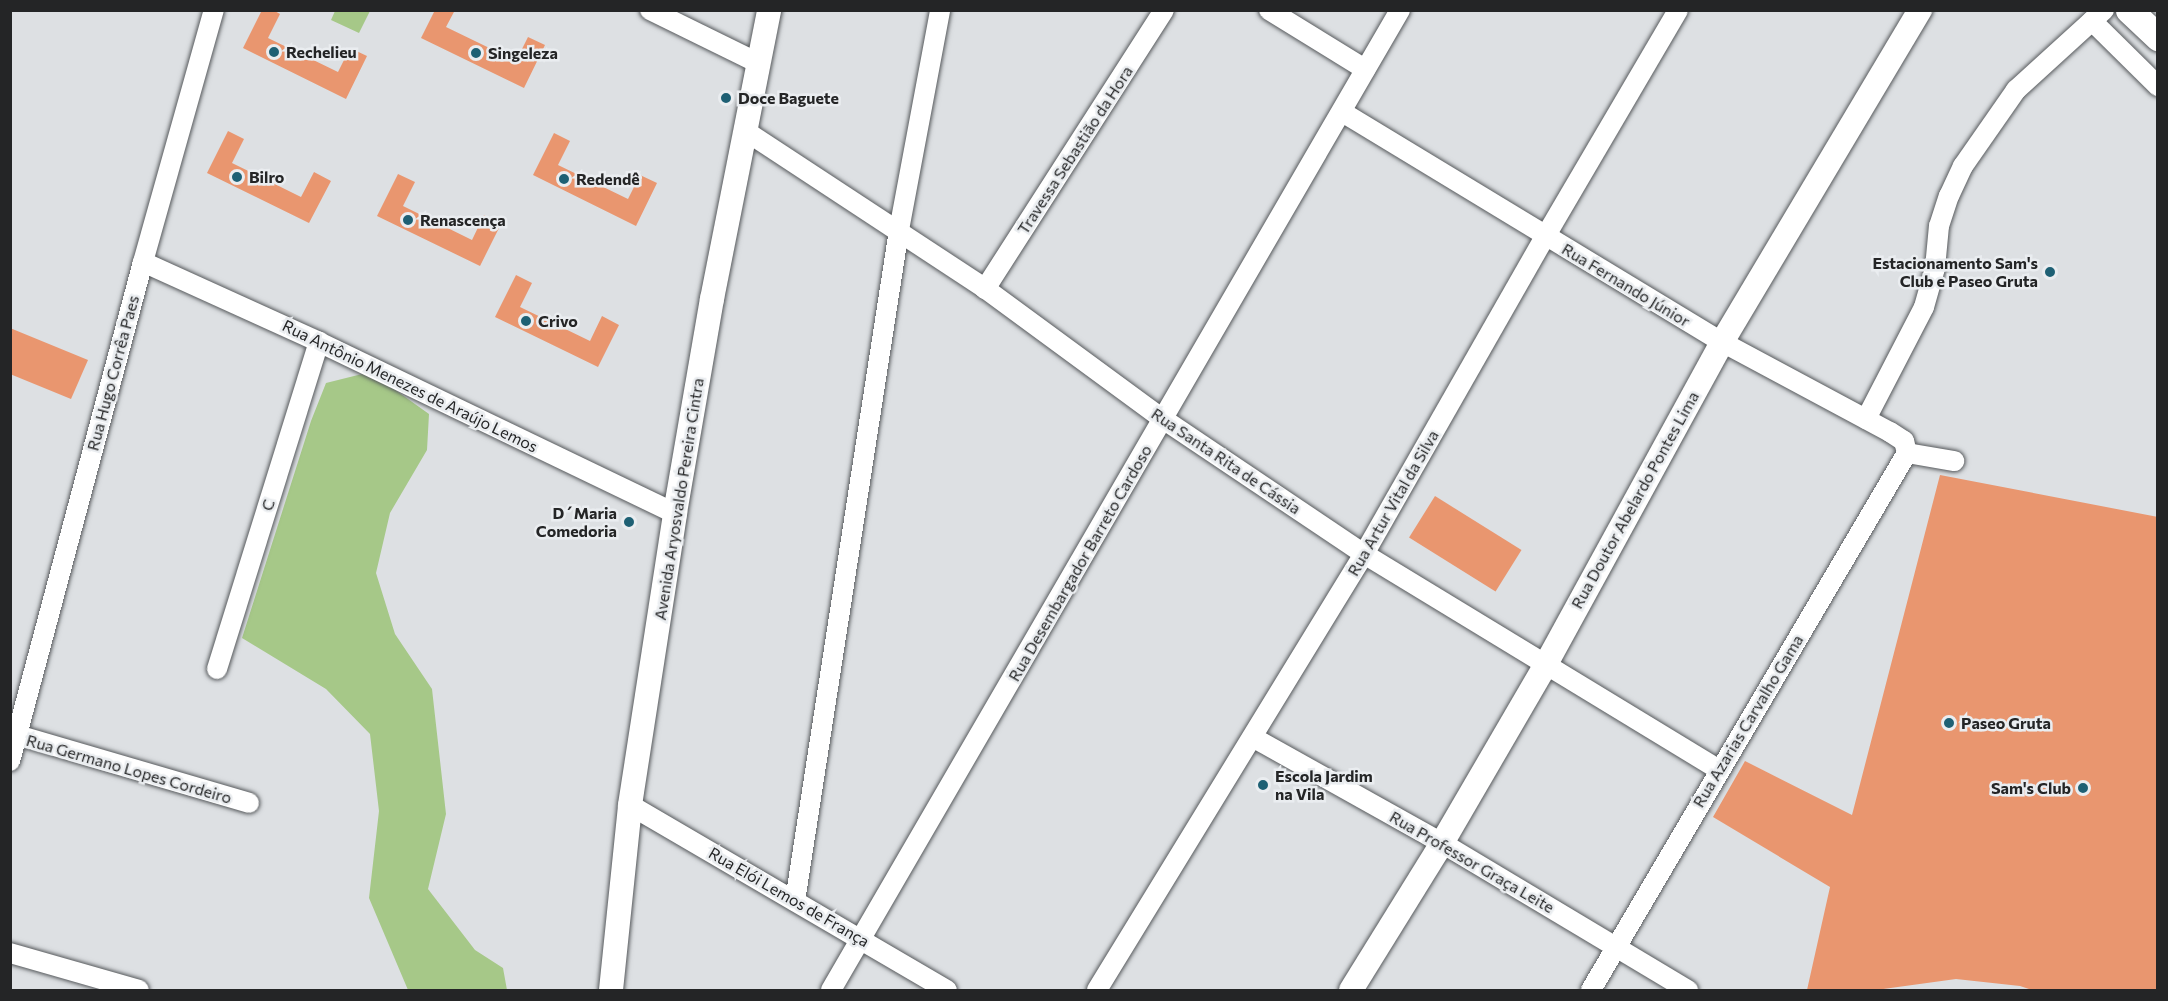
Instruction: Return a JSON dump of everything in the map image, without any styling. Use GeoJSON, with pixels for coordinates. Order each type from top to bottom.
{"type":"FeatureCollection","features":[{"type":"Feature","properties":{"kind":"highway"},"geometry":{"type":"LineString","coordinates":[[2129,10],[2157,37]]}},
{"type":"Feature","properties":{"kind":"main road","name":"Avenida Aryosvaldo Pereira Cintra"},"geometry":{"type":"LineString","coordinates":[[611,990],[630,805],[675,513],[712,299],[747,132],[769,10]]}},
{"type":"Feature","properties":{"kind":"main road","name":"Rua Doutor Abelardo Pontes Lima"},"geometry":{"type":"LineString","coordinates":[[1351,990],[1442,843],[1546,664],[1722,342],[1920,10]]}},
{"type":"Feature","properties":{"kind":"street","name":"Rua Hugo Corrêa Paes"},"geometry":{"type":"LineString","coordinates":[[10,761],[14,735],[214,10]]}},
{"type":"Feature","properties":{"kind":"street"},"geometry":{"type":"LineString","coordinates":[[650,10],[759,63]]}},
{"type":"Feature","properties":{"kind":"street"},"geometry":{"type":"LineString","coordinates":[[795,901],[899,230],[940,10]]}},
{"type":"Feature","properties":{"kind":"street","name":"Travessa Sebastião da Hora"},"geometry":{"type":"LineString","coordinates":[[986,289],[1164,10]]}},
{"type":"Feature","properties":{"kind":"street"},"geometry":{"type":"LineString","coordinates":[[1269,10],[1365,69]]}},
{"type":"Feature","properties":{"kind":"street","name":"Rua Desembargador Barreto Cardoso"},"geometry":{"type":"LineString","coordinates":[[831,990],[863,939],[1400,10]]}},
{"type":"Feature","properties":{"kind":"street","name":"Rua Artur Vital da Silva"},"geometry":{"type":"LineString","coordinates":[[1097,990],[1254,738],[1364,554],[1678,10]]}},
{"type":"Feature","properties":{"kind":"street"},"geometry":{"type":"LineString","coordinates":[[1866,419],[1924,307],[1935,268],[1940,226],[1949,196],[1963,166],[2016,90],[2098,16],[2157,86]]}},
{"type":"Feature","properties":{"kind":"street","name":"Rua Fernando Júnior"},"geometry":{"type":"LineString","coordinates":[[1342,112],[1545,237],[1722,342],[1904,441],[1908,453]]}},
{"type":"Feature","properties":{"kind":"street","name":"Rua Santa Rita de Cássia"},"geometry":{"type":"LineString","coordinates":[[747,132],[986,289],[1163,419],[1364,554],[1719,770]]}},
{"type":"Feature","properties":{"kind":"street","name":"Rua Antônio Menezes de Araújo Lemos"},"geometry":{"type":"LineString","coordinates":[[143,262],[319,342],[675,513]]}},
{"type":"Feature","properties":{"kind":"street","name":"C"},"geometry":{"type":"LineString","coordinates":[[217,669],[319,342]]}},
{"type":"Feature","properties":{"kind":"street"},"geometry":{"type":"LineString","coordinates":[[1908,453],[1954,461]]}},
{"type":"Feature","properties":{"kind":"street","name":"Rua Azarias Carvalho Gama"},"geometry":{"type":"LineString","coordinates":[[1591,990],[1908,453]]}},
{"type":"Feature","properties":{"kind":"street","name":"Rua Germano Lopes Cordeiro"},"geometry":{"type":"LineString","coordinates":[[14,735],[249,803]]}},
{"type":"Feature","properties":{"kind":"street","name":"Rua Professor Graça Leite"},"geometry":{"type":"LineString","coordinates":[[1254,738],[1442,843],[1684,990]]}},
{"type":"Feature","properties":{"kind":"street","name":"Rua Elói Lemos de França"},"geometry":{"type":"LineString","coordinates":[[630,805],[947,990]]}},
{"type":"Feature","properties":{"kind":"street"},"geometry":{"type":"LineString","coordinates":[[10,953],[139,990]]}},
{"type":"Feature","properties":{"kind":"green space"},"geometry":{"type":"Polygon","coordinates":[[[335,10],[370,11],[359,33],[331,20],[335,10]]]}},
{"type":"Feature","properties":{"kind":"green space"},"geometry":{"type":"Polygon","coordinates":[[[370,372],[429,414],[427,450],[390,513],[376,573],[395,634],[432,689],[446,814],[428,889],[475,950],[503,968],[507,990],[408,990],[369,898],[379,811],[370,734],[326,689],[242,638],[311,421],[326,383],[370,372]]]}},
{"type":"Feature","properties":{"kind":"building","name":"Rechelieu"},"geometry":{"type":"Polygon","coordinates":[[[262,10],[273,10],[280,14],[268,38],[338,72],[350,48],[367,56],[346,99],[243,48],[262,10]]]}},
{"type":"Feature","properties":{"kind":"building","name":"Singeleza"},"geometry":{"type":"Polygon","coordinates":[[[435,10],[455,10],[446,27],[516,61],[528,37],[545,45],[524,88],[421,38],[435,10]]]}},
{"type":"Feature","properties":{"kind":"building","name":"Bilro"},"geometry":{"type":"Polygon","coordinates":[[[228,131],[244,139],[232,163],[301,197],[314,172],[331,181],[309,223],[207,173],[228,131]]]}},
{"type":"Feature","properties":{"kind":"building","name":"Redendê"},"geometry":{"type":"Polygon","coordinates":[[[554,133],[570,141],[558,165],[628,199],[640,175],[657,183],[636,226],[533,175],[554,133]]]}},
{"type":"Feature","properties":{"kind":"building","name":"Renascença"},"geometry":{"type":"Polygon","coordinates":[[[398,174],[415,182],[403,206],[472,240],[484,215],[501,224],[480,266],[377,216],[398,174]]]}},
{"type":"Feature","properties":{"kind":"building","name":"Crivo"},"geometry":{"type":"Polygon","coordinates":[[[516,275],[532,283],[520,307],[590,341],[602,316],[619,325],[598,367],[495,317],[516,275]]]}},
{"type":"Feature","properties":{"kind":"building"},"geometry":{"type":"Polygon","coordinates":[[[10,328],[88,360],[71,399],[10,374],[10,328]]]}},
{"type":"Feature","properties":{"kind":"building"},"geometry":{"type":"Polygon","coordinates":[[[1940,475],[2158,517],[2158,990],[2032,990],[2020,986],[1956,979],[1876,990],[1807,990],[1830,887],[1713,817],[1745,761],[1852,815],[1940,475]]]}},
{"type":"Feature","properties":{"kind":"building"},"geometry":{"type":"Polygon","coordinates":[[[1435,496],[1522,550],[1496,592],[1409,538],[1435,496]]]}},
{"type":"Feature","properties":{"kind":"place","name":"Rechelieu"},"geometry":{"type":"Point","coordinates":[274,52]}},
{"type":"Feature","properties":{"kind":"place","name":"Singeleza"},"geometry":{"type":"Point","coordinates":[476,53]}},
{"type":"Feature","properties":{"kind":"place","name":"Doce Baguete"},"geometry":{"type":"Point","coordinates":[726,98]}},
{"type":"Feature","properties":{"kind":"place","name":"Bilro"},"geometry":{"type":"Point","coordinates":[237,177]}},
{"type":"Feature","properties":{"kind":"place","name":"Redendê"},"geometry":{"type":"Point","coordinates":[564,179]}},
{"type":"Feature","properties":{"kind":"place","name":"Renascença"},"geometry":{"type":"Point","coordinates":[408,220]}},
{"type":"Feature","properties":{"kind":"place","name":"Estacionamento Sam's Club e Paseo Gruta"},"geometry":{"type":"Point","coordinates":[2050,272]}},
{"type":"Feature","properties":{"kind":"place","name":"Crivo"},"geometry":{"type":"Point","coordinates":[526,321]}},
{"type":"Feature","properties":{"kind":"place","name":"D´Maria Comedoria"},"geometry":{"type":"Point","coordinates":[629,522]}},
{"type":"Feature","properties":{"kind":"place","name":"Paseo Gruta"},"geometry":{"type":"Point","coordinates":[1949,723]}},
{"type":"Feature","properties":{"kind":"place","name":"Escola Jardim na Vila"},"geometry":{"type":"Point","coordinates":[1263,785]}},
{"type":"Feature","properties":{"kind":"place","name":"Sam's Club"},"geometry":{"type":"Point","coordinates":[2083,788]}}]}
